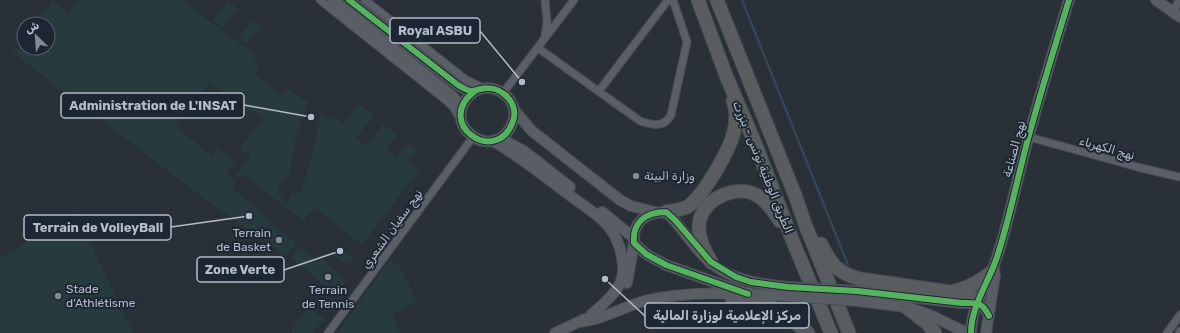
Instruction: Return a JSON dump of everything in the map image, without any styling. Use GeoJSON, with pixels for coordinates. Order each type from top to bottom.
{"type":"FeatureCollection","features":[{"type":"Feature","properties":{"kind":"highway","name":"الطريق الوطنية تونس - بنزرت"},"geometry":{"type":"LineString","coordinates":[[698,0],[727,78],[754,138],[792,239],[831,333]]}},
{"type":"Feature","properties":{"kind":"highway","name":"الطريق الوطنية تونس - بنزرت"},"geometry":{"type":"LineString","coordinates":[[717,0],[848,331]]}},
{"type":"Feature","properties":{"kind":"highway"},"geometry":{"type":"LineString","coordinates":[[660,212],[683,208],[696,198],[705,188],[725,154],[734,130],[735,119],[735,105],[729,89],[727,78]]}},
{"type":"Feature","properties":{"kind":"highway"},"geometry":{"type":"LineString","coordinates":[[711,262],[702,247],[700,239],[700,219],[705,209],[713,201],[730,192],[746,192],[758,195],[768,204],[792,239]]}},
{"type":"Feature","properties":{"kind":"highway"},"geometry":{"type":"LineString","coordinates":[[795,195],[828,258],[840,271],[848,276],[860,279],[969,294],[978,303]]}},
{"type":"Feature","properties":{"kind":"highway"},"geometry":{"type":"LineString","coordinates":[[950,292],[967,288],[982,280],[993,271]]}},
{"type":"Feature","properties":{"kind":"highway"},"geometry":{"type":"LineString","coordinates":[[748,294],[785,314],[808,333]]}},
{"type":"Feature","properties":{"kind":"highway"},"geometry":{"type":"LineString","coordinates":[[906,307],[927,323],[935,333]]}},
{"type":"Feature","properties":{"kind":"street"},"geometry":{"type":"LineString","coordinates":[[320,0],[448,102],[461,115]]}},
{"type":"Feature","properties":{"kind":"street"},"geometry":{"type":"LineString","coordinates":[[333,0],[452,95],[458,103],[465,130],[473,137],[483,141],[496,140],[524,151],[634,241],[646,254],[666,265],[748,294]]}},
{"type":"Feature","properties":{"kind":"street"},"geometry":{"type":"LineString","coordinates":[[349,0],[458,85],[465,89],[493,88],[503,93],[510,100],[514,114],[510,130],[496,140]]}},
{"type":"Feature","properties":{"kind":"street"},"geometry":{"type":"LineString","coordinates":[[365,0],[464,79],[479,89]]}},
{"type":"Feature","properties":{"kind":"street"},"geometry":{"type":"LineString","coordinates":[[544,39],[547,21],[545,0]]}},
{"type":"Feature","properties":{"kind":"street"},"geometry":{"type":"LineString","coordinates":[[503,93],[574,0]]}},
{"type":"Feature","properties":{"kind":"street"},"geometry":{"type":"LineString","coordinates":[[600,91],[668,0]]}},
{"type":"Feature","properties":{"kind":"street"},"geometry":{"type":"LineString","coordinates":[[538,48],[640,121],[650,125],[663,123],[668,120],[671,115],[687,42],[674,0]]}},
{"type":"Feature","properties":{"kind":"street","name":"نهج الصناعة"},"geometry":{"type":"LineString","coordinates":[[971,333],[972,316],[993,271],[998,256],[1029,137],[1069,0]]}},
{"type":"Feature","properties":{"kind":"street"},"geometry":{"type":"LineString","coordinates":[[1156,0],[1176,15],[1179,0]]}},
{"type":"Feature","properties":{"kind":"street"},"geometry":{"type":"LineString","coordinates":[[461,115],[463,103],[468,96],[479,89]]}},
{"type":"Feature","properties":{"kind":"street"},"geometry":{"type":"LineString","coordinates":[[514,114],[532,131],[620,200],[640,209],[660,212],[675,220],[711,262],[736,277],[788,291]]}},
{"type":"Feature","properties":{"kind":"street","name":"نهج سفيان الشعري"},"geometry":{"type":"LineString","coordinates":[[328,333],[473,137]]}},
{"type":"Feature","properties":{"kind":"street","name":"نهج الكهرباء"},"geometry":{"type":"LineString","coordinates":[[1029,137],[1180,177]]}},
{"type":"Feature","properties":{"kind":"street"},"geometry":{"type":"LineString","coordinates":[[496,140],[578,201],[606,224],[613,233],[619,245],[623,272],[619,284],[611,296],[592,315]]}},
{"type":"Feature","properties":{"kind":"street"},"geometry":{"type":"LineString","coordinates":[[556,333],[602,311],[616,301],[626,286],[629,277],[635,231],[639,222],[646,215],[660,212]]}},
{"type":"Feature","properties":{"kind":"street","name":"نهج الصناعة"},"geometry":{"type":"LineString","coordinates":[[984,331],[989,316],[998,256]]}},
{"type":"Feature","properties":{"kind":"street"},"geometry":{"type":"LineString","coordinates":[[579,322],[590,322],[647,301],[668,297],[788,291],[978,303],[986,310],[989,316]]}},
{"type":"Feature","properties":{"kind":"street"},"geometry":{"type":"LineString","coordinates":[[695,295],[767,304]]}},
{"type":"Feature","properties":{"kind":"street"},"geometry":{"type":"LineString","coordinates":[[857,296],[906,307],[930,316],[966,333]]}},
{"type":"Feature","properties":{"kind":"street"},"geometry":{"type":"LineString","coordinates":[[1167,333],[1180,315]]}},
{"type":"Feature","properties":{"kind":"green space"},"geometry":{"type":"Polygon","coordinates":[[[78,0],[182,0],[253,53],[258,68],[254,74],[282,95],[277,102],[288,89],[308,102],[297,131],[289,176],[281,181],[278,189],[281,197],[289,203],[291,194],[301,193],[315,143],[321,112],[330,119],[333,116],[343,124],[359,104],[374,115],[356,138],[366,146],[383,124],[398,135],[387,150],[397,158],[408,143],[417,149],[408,161],[419,170],[362,245],[314,207],[303,221],[243,174],[240,178],[236,175],[251,157],[240,149],[263,119],[252,110],[246,112],[210,83],[175,126],[212,156],[218,148],[235,162],[226,174],[236,182],[232,188],[272,221],[259,238],[225,212],[223,213],[17,56],[56,56],[56,16],[42,16],[53,1],[68,13],[78,0]]]}},
{"type":"Feature","properties":{"kind":"green space"},"geometry":{"type":"Polygon","coordinates":[[[228,1],[238,9],[223,28],[213,20],[228,1]]]}},
{"type":"Feature","properties":{"kind":"green space"},"geometry":{"type":"Polygon","coordinates":[[[253,20],[261,27],[247,44],[239,38],[253,20]]]}},
{"type":"Feature","properties":{"kind":"green space","name":"Stade d'Athlétisme"},"geometry":{"type":"Polygon","coordinates":[[[76,213],[133,333],[0,333],[0,258],[76,213]]]}},
{"type":"Feature","properties":{"kind":"green space","name":"Terrain de Basket"},"geometry":{"type":"Polygon","coordinates":[[[272,224],[296,243],[285,256],[261,238],[272,224]]]}},
{"type":"Feature","properties":{"kind":"green space"},"geometry":{"type":"Polygon","coordinates":[[[339,246],[353,257],[350,262],[344,263],[332,255],[339,246]]]}},
{"type":"Feature","properties":{"kind":"green space","name":"Terrain de Tennis"},"geometry":{"type":"Polygon","coordinates":[[[300,247],[319,262],[321,259],[347,280],[335,294],[291,257],[300,247]]]}},
{"type":"Feature","properties":{"kind":"green space"},"geometry":{"type":"Polygon","coordinates":[[[390,260],[400,267],[417,302],[392,314],[401,333],[337,333],[390,260]]]}},
{"type":"Feature","properties":{"kind":"green space"},"geometry":{"type":"Polygon","coordinates":[[[308,307],[324,319],[313,333],[289,333],[308,307]]]}},
{"type":"Feature","properties":{"kind":"waterway"},"geometry":{"type":"LineString","coordinates":[[742,0],[848,265]]}},
{"type":"Feature","properties":{"kind":"cycle path"},"geometry":{"type":"LineString","coordinates":[[349,0],[458,85],[472,91],[484,88],[493,89],[502,92],[507,96],[514,110],[513,121],[505,135],[494,141],[483,141],[472,136],[464,127],[461,116],[464,103],[475,91]]}},
{"type":"Feature","properties":{"kind":"cycle path"},"geometry":{"type":"LineString","coordinates":[[971,333],[977,304],[994,266],[1002,241],[1031,128],[1069,0]]}},
{"type":"Feature","properties":{"kind":"cycle path"},"geometry":{"type":"LineString","coordinates":[[748,294],[666,265],[646,254],[634,243],[635,229],[638,224],[647,216],[659,212],[666,212],[675,220],[711,262],[736,277],[751,282],[788,287],[857,291],[962,303],[975,303],[981,305],[989,316]]}},
{"type":"Feature","properties":{"kind":"place","name":"Royal ASBU"},"geometry":{"type":"Point","coordinates":[522,82]}},
{"type":"Feature","properties":{"kind":"place","name":"Administration de L'INSAT"},"geometry":{"type":"Point","coordinates":[311,117]}},
{"type":"Feature","properties":{"kind":"place","name":"وزارة البيئة"},"geometry":{"type":"Point","coordinates":[636,176]}},
{"type":"Feature","properties":{"kind":"place","name":"Terrain de VolleyBall"},"geometry":{"type":"Point","coordinates":[249,216]}},
{"type":"Feature","properties":{"kind":"place","name":"Terrain de Basket"},"geometry":{"type":"Point","coordinates":[279,240]}},
{"type":"Feature","properties":{"kind":"place","name":"Zone Verte"},"geometry":{"type":"Point","coordinates":[340,251]}},
{"type":"Feature","properties":{"kind":"place","name":"Terrain de Tennis"},"geometry":{"type":"Point","coordinates":[328,277]}},
{"type":"Feature","properties":{"kind":"place","name":"مركز الإعلامية لوزارة المالية"},"geometry":{"type":"Point","coordinates":[605,279]}},
{"type":"Feature","properties":{"kind":"place","name":"Stade d'Athlétisme"},"geometry":{"type":"Point","coordinates":[58,296]}}]}
